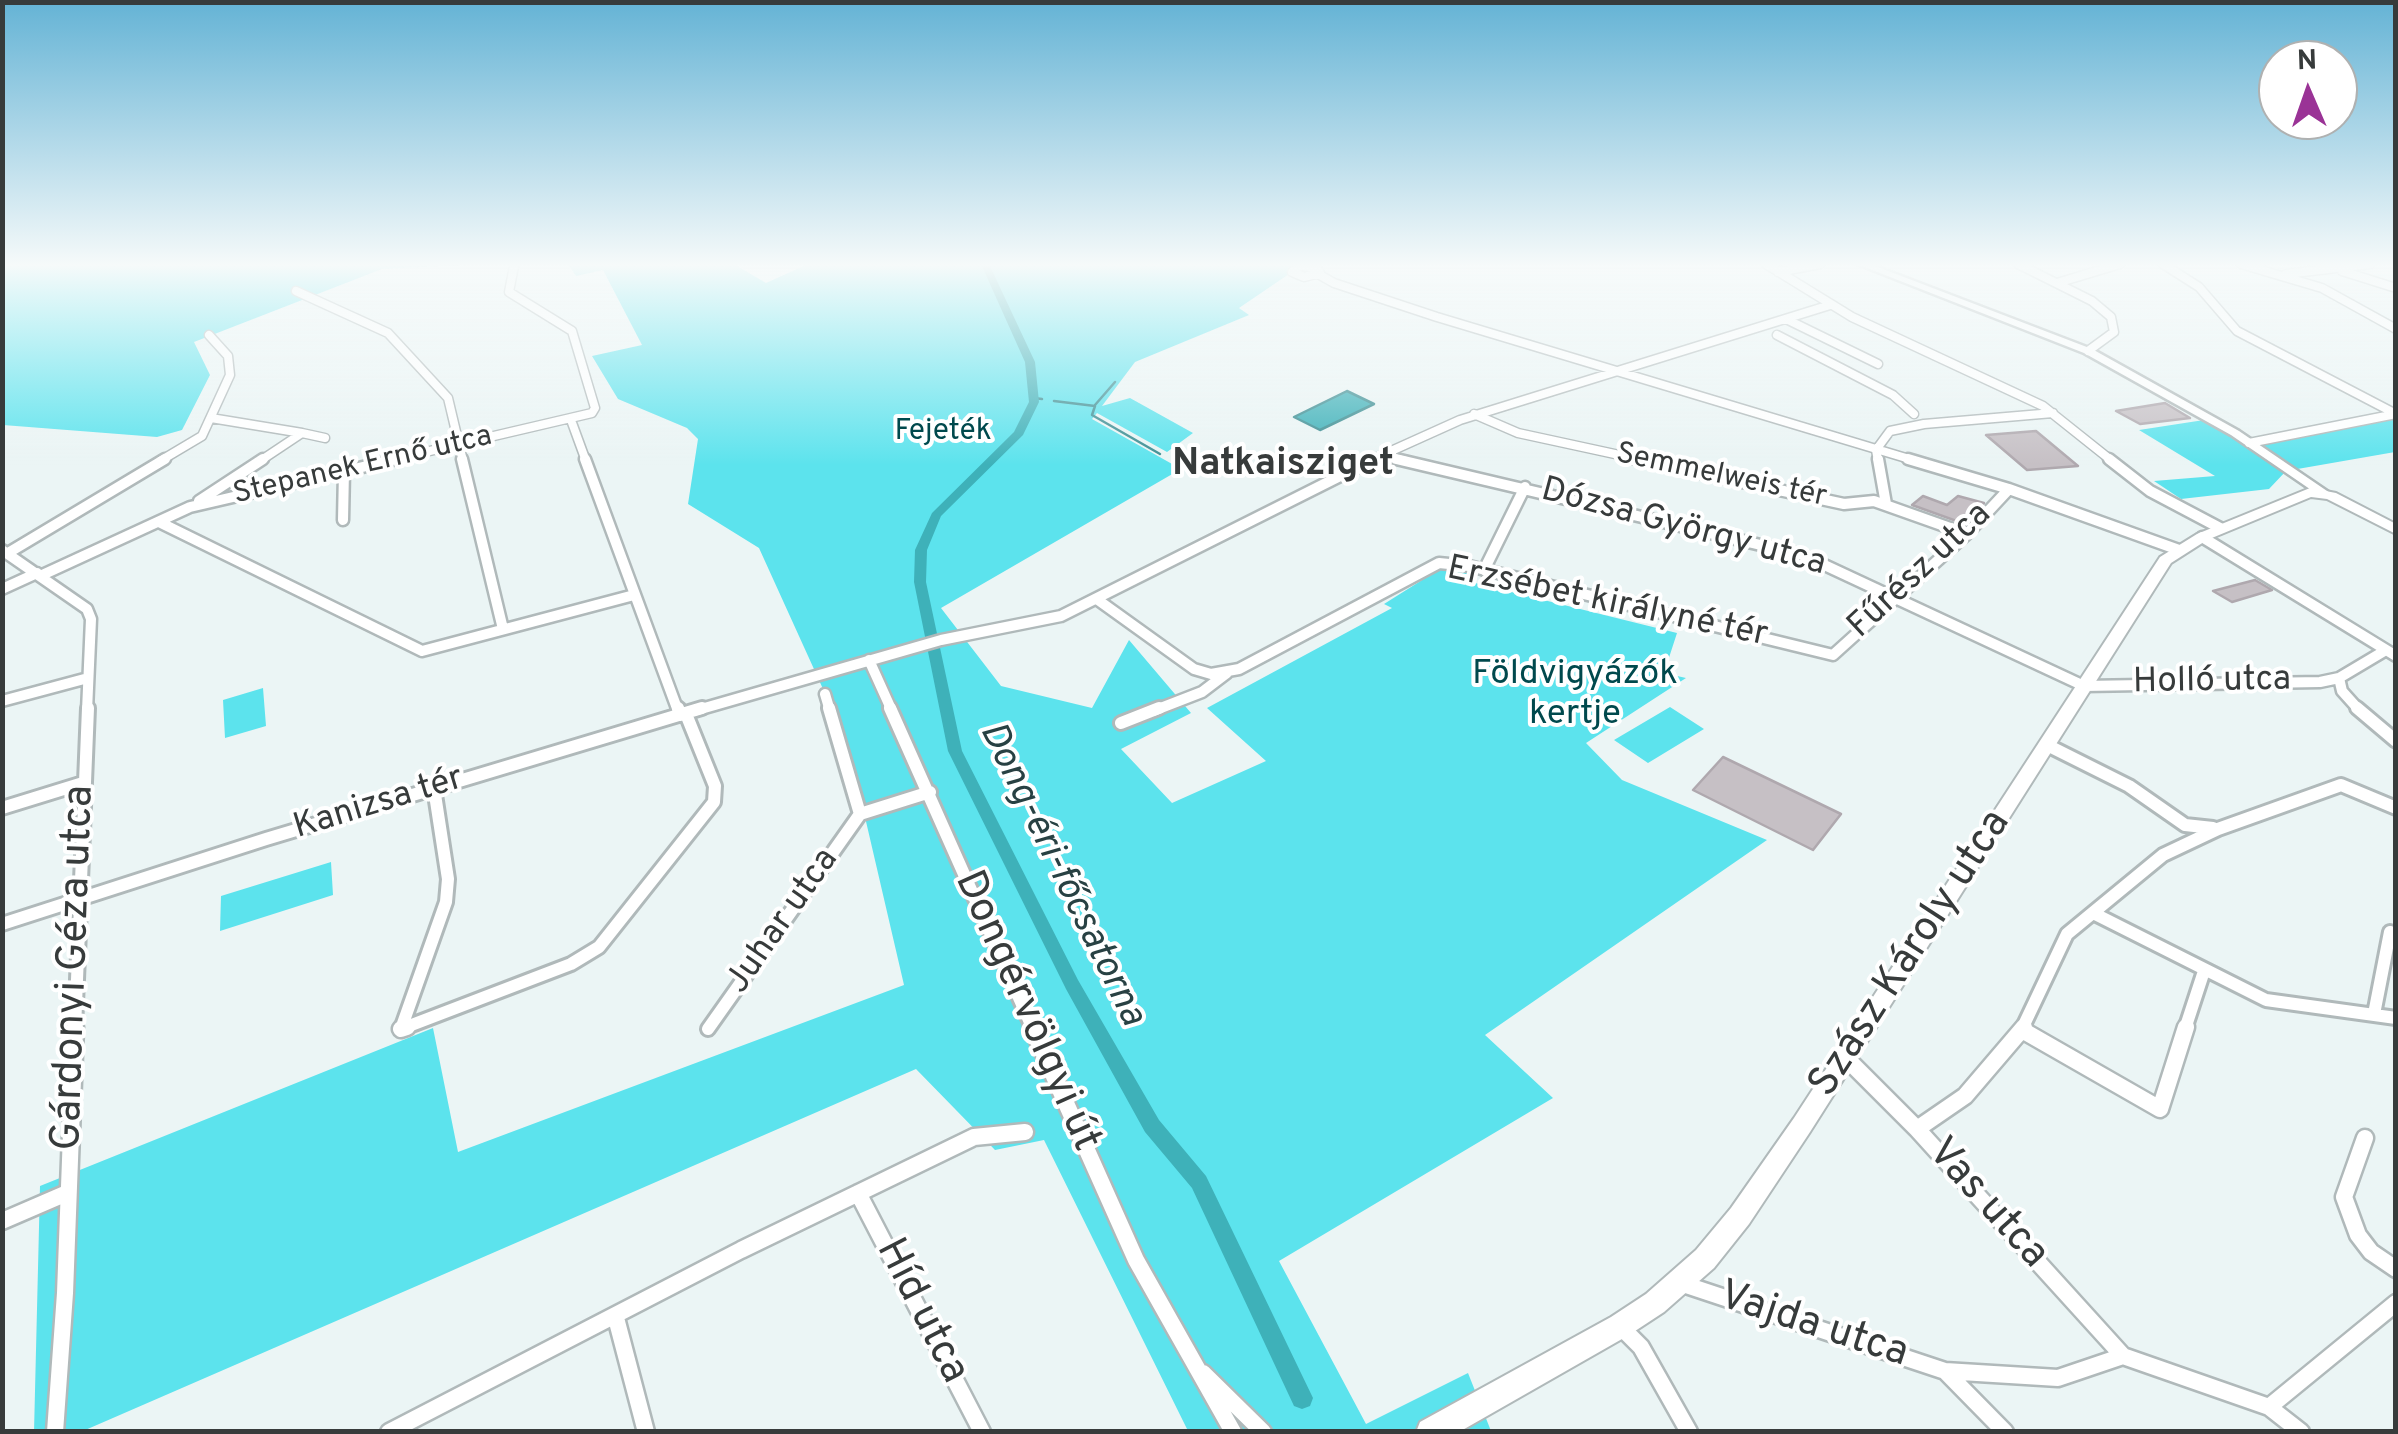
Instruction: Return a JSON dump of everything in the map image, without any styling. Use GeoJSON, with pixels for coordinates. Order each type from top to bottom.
{"type":"FeatureCollection","features":[{"type":"Feature","properties":{"kind":"main road","name":"Szász Károly utca"},"geometry":{"type":"LineString","coordinates":[[1430,1432],[1620,1326],[1680,1283],[1740,1216],[1846,1058],[2155,572],[2178,550],[2202,536],[2304,494],[2324,493]]}},
{"type":"Feature","properties":{"kind":"main road"},"geometry":{"type":"LineString","coordinates":[[2324,493],[2396,530]]}},
{"type":"Feature","properties":{"kind":"main road","name":"Szász Károly utca"},"geometry":{"type":"LineString","coordinates":[[1450,1432],[1472,1406]]}},
{"type":"Feature","properties":{"kind":"street"},"geometry":{"type":"LineString","coordinates":[[378,331],[395,339],[448,398],[503,629]]}},
{"type":"Feature","properties":{"kind":"street"},"geometry":{"type":"LineString","coordinates":[[434,788],[448,879],[446,902],[401,1029],[571,964],[598,947],[714,802],[715,786],[634,595],[571,420],[587,416],[595,408],[571,331]]}},
{"type":"Feature","properties":{"kind":"street"},"geometry":{"type":"LineString","coordinates":[[1484,331],[2009,489],[2178,550]]}},
{"type":"Feature","properties":{"kind":"street","name":"Kanizsa tér"},"geometry":{"type":"LineString","coordinates":[[2,924],[683,714],[917,646],[1035,623],[1098,600],[1381,454],[1474,414],[1745,331]]}},
{"type":"Feature","properties":{"kind":"street"},"geometry":{"type":"LineString","coordinates":[[1811,331],[1878,364]]}},
{"type":"Feature","properties":{"kind":"street"},"geometry":{"type":"LineString","coordinates":[[1884,331],[2053,413],[2150,491],[2220,528]]}},
{"type":"Feature","properties":{"kind":"street"},"geometry":{"type":"LineString","coordinates":[[2036,331],[2088,351],[2249,443],[2324,493]]}},
{"type":"Feature","properties":{"kind":"street"},"geometry":{"type":"LineString","coordinates":[[2088,351],[2111,331]]}},
{"type":"Feature","properties":{"kind":"street"},"geometry":{"type":"LineString","coordinates":[[2236,331],[2396,414]]}},
{"type":"Feature","properties":{"kind":"street"},"geometry":{"type":"LineString","coordinates":[[1776,334],[1893,395],[1914,414]]}},
{"type":"Feature","properties":{"kind":"street"},"geometry":{"type":"LineString","coordinates":[[5,551],[202,436],[230,375],[228,356],[209,335]]}},
{"type":"Feature","properties":{"kind":"street"},"geometry":{"type":"LineString","coordinates":[[1830,362],[1860,355]]}},
{"type":"Feature","properties":{"kind":"street"},"geometry":{"type":"LineString","coordinates":[[1886,504],[1876,450],[1890,431],[1924,424],[2053,413]]}},
{"type":"Feature","properties":{"kind":"street","name":"Semmelweis tér"},"geometry":{"type":"LineString","coordinates":[[1474,414],[1518,432],[1701,473],[1844,504],[1874,501],[1967,534]]}},
{"type":"Feature","properties":{"kind":"street"},"geometry":{"type":"LineString","coordinates":[[2249,443],[2396,414]]}},
{"type":"Feature","properties":{"kind":"street"},"geometry":{"type":"LineString","coordinates":[[211,418],[324,438]]}},
{"type":"Feature","properties":{"kind":"street","name":"Stepanek Ernő utca"},"geometry":{"type":"LineString","coordinates":[[2,590],[190,507],[571,420]]}},
{"type":"Feature","properties":{"kind":"street"},"geometry":{"type":"LineString","coordinates":[[190,507],[302,433]]}},
{"type":"Feature","properties":{"kind":"street","name":"Dózsa György utca"},"geometry":{"type":"LineString","coordinates":[[1381,454],[1803,555],[2084,686]]}},
{"type":"Feature","properties":{"kind":"street"},"geometry":{"type":"LineString","coordinates":[[343,520],[344,471]]}},
{"type":"Feature","properties":{"kind":"street"},"geometry":{"type":"LineString","coordinates":[[1484,570],[1525,487]]}},
{"type":"Feature","properties":{"kind":"street","name":"Fűrész utca"},"geometry":{"type":"LineString","coordinates":[[1833,655],[1967,534],[2009,489]]}},
{"type":"Feature","properties":{"kind":"street"},"geometry":{"type":"LineString","coordinates":[[158,522],[422,651],[634,595]]}},
{"type":"Feature","properties":{"kind":"street"},"geometry":{"type":"LineString","coordinates":[[2202,536],[2390,652]]}},
{"type":"Feature","properties":{"kind":"street","name":"Gárdonyi Géza utca"},"geometry":{"type":"LineString","coordinates":[[5,551],[87,609],[90,619],[55,1432]]}},
{"type":"Feature","properties":{"kind":"street","name":"Erzsébet királyné tér"},"geometry":{"type":"LineString","coordinates":[[1121,723],[1202,692],[1226,673],[1433,565],[1448,563],[1833,655]]}},
{"type":"Feature","properties":{"kind":"street"},"geometry":{"type":"LineString","coordinates":[[1098,600],[1194,670],[1226,673]]}},
{"type":"Feature","properties":{"kind":"street"},"geometry":{"type":"LineString","coordinates":[[2390,652],[2339,678],[2342,691],[2366,718],[2396,741]]}},
{"type":"Feature","properties":{"kind":"street","name":"Dongérvölgyi út"},"geometry":{"type":"LineString","coordinates":[[869,660],[1092,1164],[1136,1260],[1189,1360]]}},
{"type":"Feature","properties":{"kind":"street"},"geometry":{"type":"LineString","coordinates":[[2,700],[88,678]]}},
{"type":"Feature","properties":{"kind":"street","name":"Holló utca"},"geometry":{"type":"LineString","coordinates":[[2084,686],[2339,678]]}},
{"type":"Feature","properties":{"kind":"street","name":"Juhar utca"},"geometry":{"type":"LineString","coordinates":[[825,694],[860,814]]}},
{"type":"Feature","properties":{"kind":"street"},"geometry":{"type":"LineString","coordinates":[[2047,745],[2129,786],[2185,826],[2218,829]]}},
{"type":"Feature","properties":{"kind":"street"},"geometry":{"type":"LineString","coordinates":[[2,808],[83,783]]}},
{"type":"Feature","properties":{"kind":"street"},"geometry":{"type":"LineString","coordinates":[[1918,1129],[1965,1096],[2022,1030],[2067,934],[2163,855],[2218,829],[2342,785],[2396,808]]}},
{"type":"Feature","properties":{"kind":"street","name":"Juhar utca"},"geometry":{"type":"LineString","coordinates":[[708,1029],[860,814],[930,792]]}},
{"type":"Feature","properties":{"kind":"street"},"geometry":{"type":"LineString","coordinates":[[2092,914],[2266,1000],[2396,1018]]}},
{"type":"Feature","properties":{"kind":"street"},"geometry":{"type":"LineString","coordinates":[[2374,1014],[2390,932]]}},
{"type":"Feature","properties":{"kind":"street"},"geometry":{"type":"LineString","coordinates":[[2022,1030],[2160,1109],[2204,971]]}},
{"type":"Feature","properties":{"kind":"street","name":"Vas utca"},"geometry":{"type":"LineString","coordinates":[[1846,1058],[1918,1129],[2123,1356]]}},
{"type":"Feature","properties":{"kind":"street"},"geometry":{"type":"LineString","coordinates":[[390,1432],[858,1192],[974,1138],[1025,1132]]}},
{"type":"Feature","properties":{"kind":"street"},"geometry":{"type":"LineString","coordinates":[[2365,1138],[2344,1198],[2358,1235],[2371,1252],[2396,1270]]}},
{"type":"Feature","properties":{"kind":"street","name":"Híd utca"},"geometry":{"type":"LineString","coordinates":[[858,1192],[982,1432]]}},
{"type":"Feature","properties":{"kind":"street"},"geometry":{"type":"LineString","coordinates":[[2,1221],[67,1193]]}},
{"type":"Feature","properties":{"kind":"street","name":"Vajda utca"},"geometry":{"type":"LineString","coordinates":[[1680,1283],[1945,1371]]}},
{"type":"Feature","properties":{"kind":"street"},"geometry":{"type":"LineString","coordinates":[[2269,1407],[2396,1303]]}},
{"type":"Feature","properties":{"kind":"street"},"geometry":{"type":"LineString","coordinates":[[616,1318],[646,1432]]}},
{"type":"Feature","properties":{"kind":"street"},"geometry":{"type":"LineString","coordinates":[[1620,1326],[1641,1347],[1689,1432]]}},
{"type":"Feature","properties":{"kind":"street"},"geometry":{"type":"LineString","coordinates":[[1945,1371],[2058,1378],[2123,1356],[2269,1407],[2301,1432]]}},
{"type":"Feature","properties":{"kind":"street"},"geometry":{"type":"LineString","coordinates":[[1189,1360],[1234,1432]]}},
{"type":"Feature","properties":{"kind":"street"},"geometry":{"type":"LineString","coordinates":[[1189,1360],[1263,1432]]}},
{"type":"Feature","properties":{"kind":"street"},"geometry":{"type":"LineString","coordinates":[[1945,1371],[2005,1432]]}},
{"type":"Feature","properties":{"kind":"green space"},"geometry":{"type":"Polygon","coordinates":[[[2,331],[223,331],[194,342],[210,375],[182,430],[157,437],[3,425],[2,331]]]}},
{"type":"Feature","properties":{"kind":"green space"},"geometry":{"type":"Polygon","coordinates":[[[635,331],[1210,331],[1135,362],[1102,406],[1130,398],[1193,433],[1167,452],[1097,413],[1092,419],[1181,469],[941,608],[1001,686],[1092,708],[1129,640],[1191,713],[1121,749],[1172,803],[1266,761],[1207,708],[1392,608],[1384,604],[1438,570],[1469,570],[1463,580],[1677,633],[1664,673],[1686,678],[1586,743],[1622,780],[1767,840],[1485,1035],[1553,1098],[1279,1261],[1366,1424],[1468,1373],[1491,1431],[1188,1431],[1044,1140],[995,1150],[916,1069],[83,1431],[34,1432],[40,1186],[433,1028],[458,1152],[904,985],[848,744],[759,548],[688,504],[698,439],[687,428],[618,399],[592,356],[642,345],[635,331]]]}},
{"type":"Feature","properties":{"kind":"green space"},"geometry":{"type":"Polygon","coordinates":[[[2395,416],[2395,452],[2286,471],[2269,489],[2181,499],[2154,481],[2215,476],[2139,430],[2204,420],[2246,446],[2395,416]]]}},
{"type":"Feature","properties":{"kind":"green space"},"geometry":{"type":"Polygon","coordinates":[[[263,688],[266,726],[225,738],[223,700],[263,688]]]}},
{"type":"Feature","properties":{"kind":"green space"},"geometry":{"type":"Polygon","coordinates":[[[1670,707],[1704,729],[1648,763],[1614,740],[1670,707]]]}},
{"type":"Feature","properties":{"kind":"green space"},"geometry":{"type":"Polygon","coordinates":[[[331,862],[333,895],[220,931],[221,896],[331,862]]]}},
{"type":"Feature","properties":{"kind":"shaded area"},"geometry":{"type":"Polygon","coordinates":[[[1347,391],[1374,404],[1320,430],[1294,417],[1347,391]]]}},
{"type":"Feature","properties":{"kind":"building"},"geometry":{"type":"Polygon","coordinates":[[[2165,403],[2190,418],[2140,424],[2116,411],[2165,403]]]}},
{"type":"Feature","properties":{"kind":"building"},"geometry":{"type":"Polygon","coordinates":[[[2036,431],[2078,466],[2027,470],[1986,435],[2036,431]]]}},
{"type":"Feature","properties":{"kind":"building"},"geometry":{"type":"Polygon","coordinates":[[[1923,496],[1947,505],[1958,496],[1984,503],[1962,523],[1912,505],[1923,496]]]}},
{"type":"Feature","properties":{"kind":"building"},"geometry":{"type":"Polygon","coordinates":[[[2255,580],[2272,590],[2232,602],[2213,591],[2255,580]]]}},
{"type":"Feature","properties":{"kind":"building"},"geometry":{"type":"Polygon","coordinates":[[[1723,757],[1841,814],[1813,850],[1693,790],[1723,757]]]}},
{"type":"Feature","properties":{"kind":"waterway","name":"Dong-éri-főcsatorna"},"geometry":{"type":"LineString","coordinates":[[1016,331],[1030,362],[1034,402],[1019,433],[936,515],[921,550],[920,582],[955,751],[1072,984],[1152,1126],[1199,1182],[1302,1398]]}},
{"type":"Feature","properties":{"kind":"waterway"},"geometry":{"type":"LineString","coordinates":[[1095,405],[1115,382]]}},
{"type":"Feature","properties":{"kind":"waterway"},"geometry":{"type":"LineString","coordinates":[[1034,398],[1042,399]]}},
{"type":"Feature","properties":{"kind":"waterway"},"geometry":{"type":"LineString","coordinates":[[1054,401],[1095,406],[1092,415],[1160,454]]}},
{"type":"Feature","properties":{"kind":"district","name":"Natkaisziget"},"geometry":{"type":"Point","coordinates":[1283,466]}},
{"type":"Feature","properties":{"kind":"park label","name":"Fejeték"},"geometry":{"type":"Point","coordinates":[943,433]}},
{"type":"Feature","properties":{"kind":"park label","name":"Földvigyázók kertje"},"geometry":{"type":"Point","coordinates":[1575,696]}}]}
